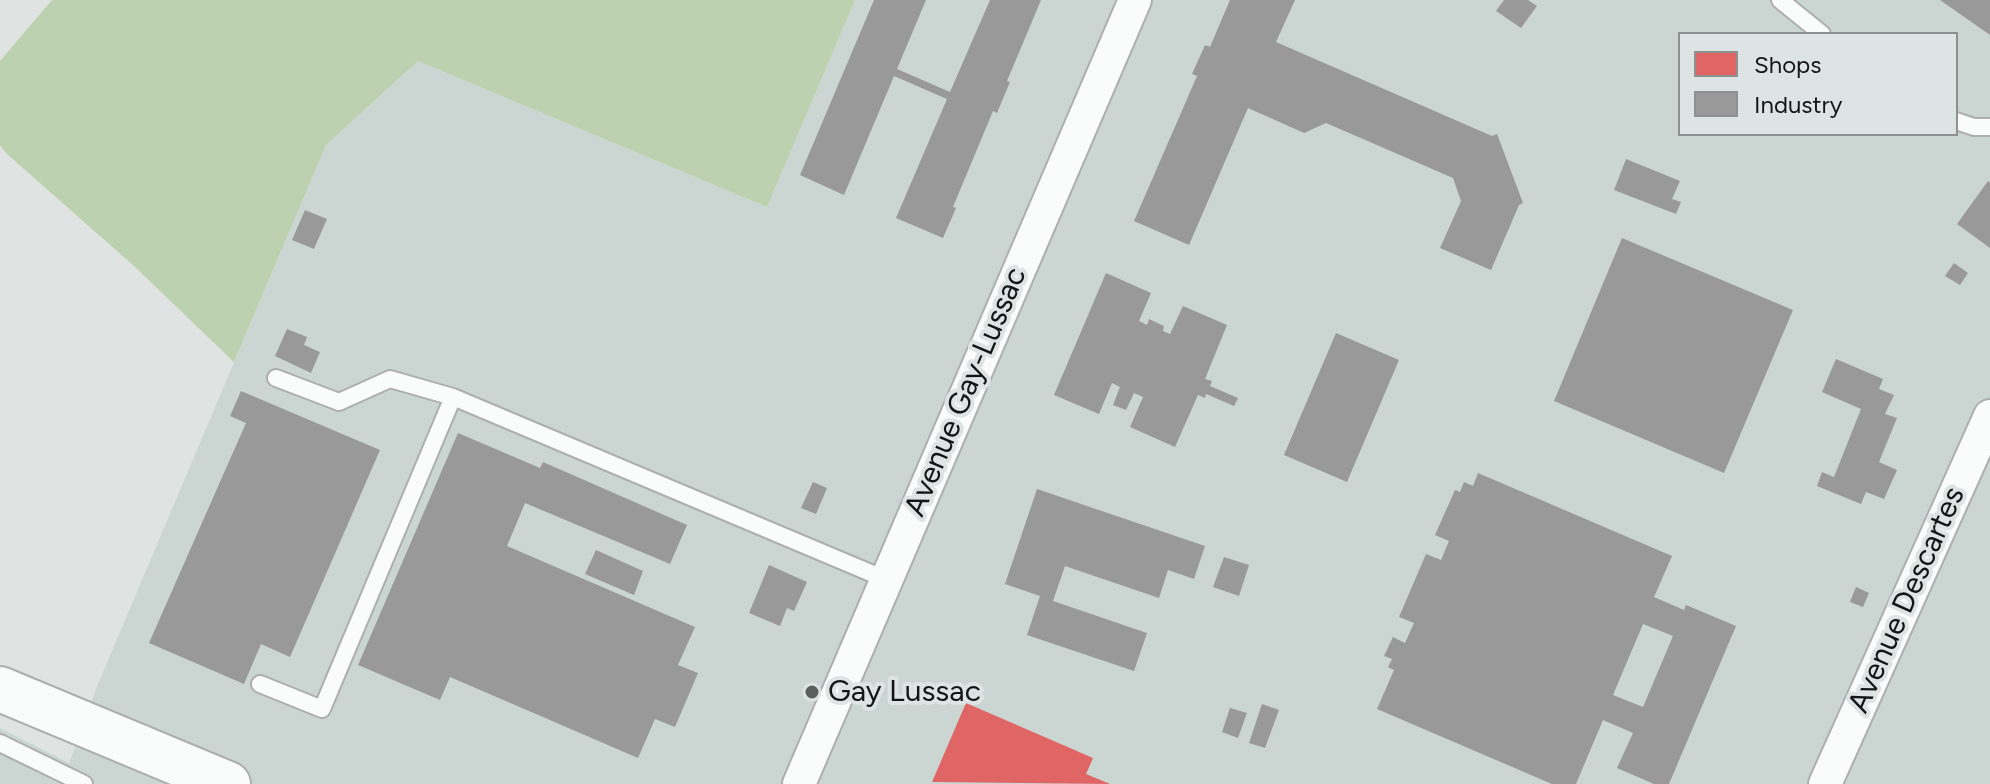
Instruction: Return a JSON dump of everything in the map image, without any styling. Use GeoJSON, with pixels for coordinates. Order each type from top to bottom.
{"type":"FeatureCollection","features":[{"type":"Feature","properties":{"kind":"main road"},"geometry":{"type":"LineString","coordinates":[[0,689],[228,784]]}},
{"type":"Feature","properties":{"kind":"street","name":"Avenue Gay-Lussac"},"geometry":{"type":"LineString","coordinates":[[799,784],[1135,0]]}},
{"type":"Feature","properties":{"kind":"street","name":"Avenue Descartes"},"geometry":{"type":"LineString","coordinates":[[1825,784],[1990,416]]}},
{"type":"Feature","properties":{"kind":"lane"},"geometry":{"type":"LineString","coordinates":[[1780,0],[1820,32]]}},
{"type":"Feature","properties":{"kind":"lane"},"geometry":{"type":"LineString","coordinates":[[1958,122],[1974,127],[1990,127]]}},
{"type":"Feature","properties":{"kind":"lane"},"geometry":{"type":"LineString","coordinates":[[276,378],[339,402],[390,379],[453,397],[885,579]]}},
{"type":"Feature","properties":{"kind":"lane"},"geometry":{"type":"LineString","coordinates":[[260,684],[322,709],[453,397]]}},
{"type":"Feature","properties":{"kind":"lane"},"geometry":{"type":"LineString","coordinates":[[0,743],[84,784]]}},
{"type":"Feature","properties":{"kind":"shaded area"},"geometry":{"type":"Polygon","coordinates":[[[855,0],[1990,0],[1990,784],[0,784],[0,728],[69,763],[98,684],[326,145],[418,61],[767,207],[855,0]]]}},
{"type":"Feature","properties":{"kind":"green space"},"geometry":{"type":"Polygon","coordinates":[[[52,0],[855,0],[767,207],[418,61],[326,145],[234,362],[0,145],[0,61],[52,0]]]}},
{"type":"Feature","properties":{"kind":"building: Shops"},"geometry":{"type":"Polygon","coordinates":[[[966,703],[1093,758],[1086,774],[1110,784],[932,782],[966,703]]]}},
{"type":"Feature","properties":{"kind":"building: Industry"},"geometry":{"type":"Polygon","coordinates":[[[874,0],[926,0],[897,69],[950,92],[990,0],[1041,0],[997,113],[993,111],[953,207],[956,208],[943,238],[896,218],[947,99],[894,76],[844,195],[800,175],[874,0]]]}},
{"type":"Feature","properties":{"kind":"building: Industry"},"geometry":{"type":"Polygon","coordinates":[[[1230,0],[1295,0],[1276,42],[1492,136],[1497,134],[1523,203],[1519,205],[1491,270],[1440,248],[1461,201],[1453,178],[1326,123],[1304,133],[1248,108],[1189,245],[1134,221],[1197,76],[1192,74],[1205,45],[1210,47],[1230,0]]]}},
{"type":"Feature","properties":{"kind":"building: Industry"},"geometry":{"type":"Polygon","coordinates":[[[1504,0],[1528,0],[1537,6],[1521,28],[1496,11],[1504,0]]]}},
{"type":"Feature","properties":{"kind":"building: Industry"},"geometry":{"type":"Polygon","coordinates":[[[1940,0],[1990,0],[1990,35],[1940,0]]]}},
{"type":"Feature","properties":{"kind":"building: Industry"},"geometry":{"type":"Polygon","coordinates":[[[1626,159],[1680,181],[1672,199],[1681,202],[1676,214],[1614,190],[1626,159]]]}},
{"type":"Feature","properties":{"kind":"building: Industry"},"geometry":{"type":"Polygon","coordinates":[[[1988,181],[1990,183],[1990,248],[1957,224],[1988,181]]]}},
{"type":"Feature","properties":{"kind":"building: Industry"},"geometry":{"type":"Polygon","coordinates":[[[305,210],[327,219],[314,249],[292,240],[305,210]]]}},
{"type":"Feature","properties":{"kind":"building: Industry"},"geometry":{"type":"Polygon","coordinates":[[[1622,238],[1793,310],[1724,473],[1554,401],[1622,238]]]}},
{"type":"Feature","properties":{"kind":"building: Industry"},"geometry":{"type":"Polygon","coordinates":[[[1954,263],[1968,273],[1960,285],[1945,276],[1954,263]]]}},
{"type":"Feature","properties":{"kind":"building: Industry"},"geometry":{"type":"Polygon","coordinates":[[[1106,273],[1151,293],[1139,321],[1147,325],[1149,319],[1164,326],[1163,331],[1170,334],[1183,306],[1227,325],[1205,379],[1212,381],[1210,386],[1238,398],[1234,406],[1206,394],[1205,398],[1198,395],[1175,447],[1130,427],[1143,397],[1134,393],[1126,410],[1113,405],[1120,387],[1112,383],[1099,414],[1054,395],[1106,273]]]}},
{"type":"Feature","properties":{"kind":"building: Industry"},"geometry":{"type":"Polygon","coordinates":[[[287,329],[307,337],[304,345],[320,352],[311,373],[275,356],[287,329]]]}},
{"type":"Feature","properties":{"kind":"building: Industry"},"geometry":{"type":"Polygon","coordinates":[[[1336,333],[1399,360],[1347,482],[1284,455],[1336,333]]]}},
{"type":"Feature","properties":{"kind":"building: Industry"},"geometry":{"type":"Polygon","coordinates":[[[1836,359],[1883,379],[1879,389],[1894,395],[1885,414],[1897,418],[1879,462],[1897,470],[1884,499],[1866,492],[1861,504],[1817,486],[1822,472],[1834,477],[1861,409],[1822,392],[1836,359]]]}},
{"type":"Feature","properties":{"kind":"building: Industry"},"geometry":{"type":"Polygon","coordinates":[[[241,391],[380,450],[290,657],[261,644],[244,684],[149,643],[246,423],[230,416],[241,391]]]}},
{"type":"Feature","properties":{"kind":"building: Industry"},"geometry":{"type":"Polygon","coordinates":[[[458,433],[540,468],[543,462],[687,525],[670,564],[525,503],[507,546],[695,627],[678,665],[698,673],[675,727],[655,719],[638,758],[450,677],[440,700],[358,665],[458,433]]]}},
{"type":"Feature","properties":{"kind":"building: Industry"},"geometry":{"type":"Polygon","coordinates":[[[1478,473],[1672,556],[1654,597],[1684,610],[1686,605],[1736,626],[1669,784],[1654,784],[1617,768],[1633,733],[1603,720],[1576,784],[1552,784],[1377,709],[1394,670],[1388,667],[1392,659],[1384,656],[1393,637],[1405,643],[1414,623],[1399,617],[1426,554],[1441,560],[1449,541],[1435,535],[1455,490],[1460,492],[1464,482],[1473,486],[1478,473]],[[1643,624],[1613,695],[1643,707],[1673,636],[1643,624]]]}},
{"type":"Feature","properties":{"kind":"building: Industry"},"geometry":{"type":"Polygon","coordinates":[[[813,482],[827,488],[816,514],[801,508],[813,482]]]}},
{"type":"Feature","properties":{"kind":"building: Industry"},"geometry":{"type":"Polygon","coordinates":[[[1037,489],[1205,546],[1194,579],[1168,570],[1159,598],[1065,566],[1053,601],[1147,633],[1134,671],[1027,635],[1040,596],[1005,584],[1037,489]]]}},
{"type":"Feature","properties":{"kind":"building: Industry"},"geometry":{"type":"Polygon","coordinates":[[[596,550],[643,571],[634,595],[585,574],[596,550]]]}},
{"type":"Feature","properties":{"kind":"building: Industry"},"geometry":{"type":"Polygon","coordinates":[[[1224,557],[1249,565],[1239,596],[1213,587],[1224,557]]]}},
{"type":"Feature","properties":{"kind":"building: Industry"},"geometry":{"type":"Polygon","coordinates":[[[769,565],[807,582],[794,611],[787,608],[780,626],[749,613],[769,565]]]}},
{"type":"Feature","properties":{"kind":"building: Industry"},"geometry":{"type":"Polygon","coordinates":[[[1856,587],[1869,593],[1863,607],[1850,602],[1856,587]]]}},
{"type":"Feature","properties":{"kind":"building: Industry"},"geometry":{"type":"Polygon","coordinates":[[[1262,704],[1279,710],[1265,748],[1249,743],[1262,704]]]}},
{"type":"Feature","properties":{"kind":"building: Industry"},"geometry":{"type":"Polygon","coordinates":[[[1230,708],[1247,713],[1238,738],[1222,732],[1230,708]]]}},
{"type":"Feature","properties":{"kind":"place","name":"Gay Lussac"},"geometry":{"type":"Point","coordinates":[812,692]}}]}
